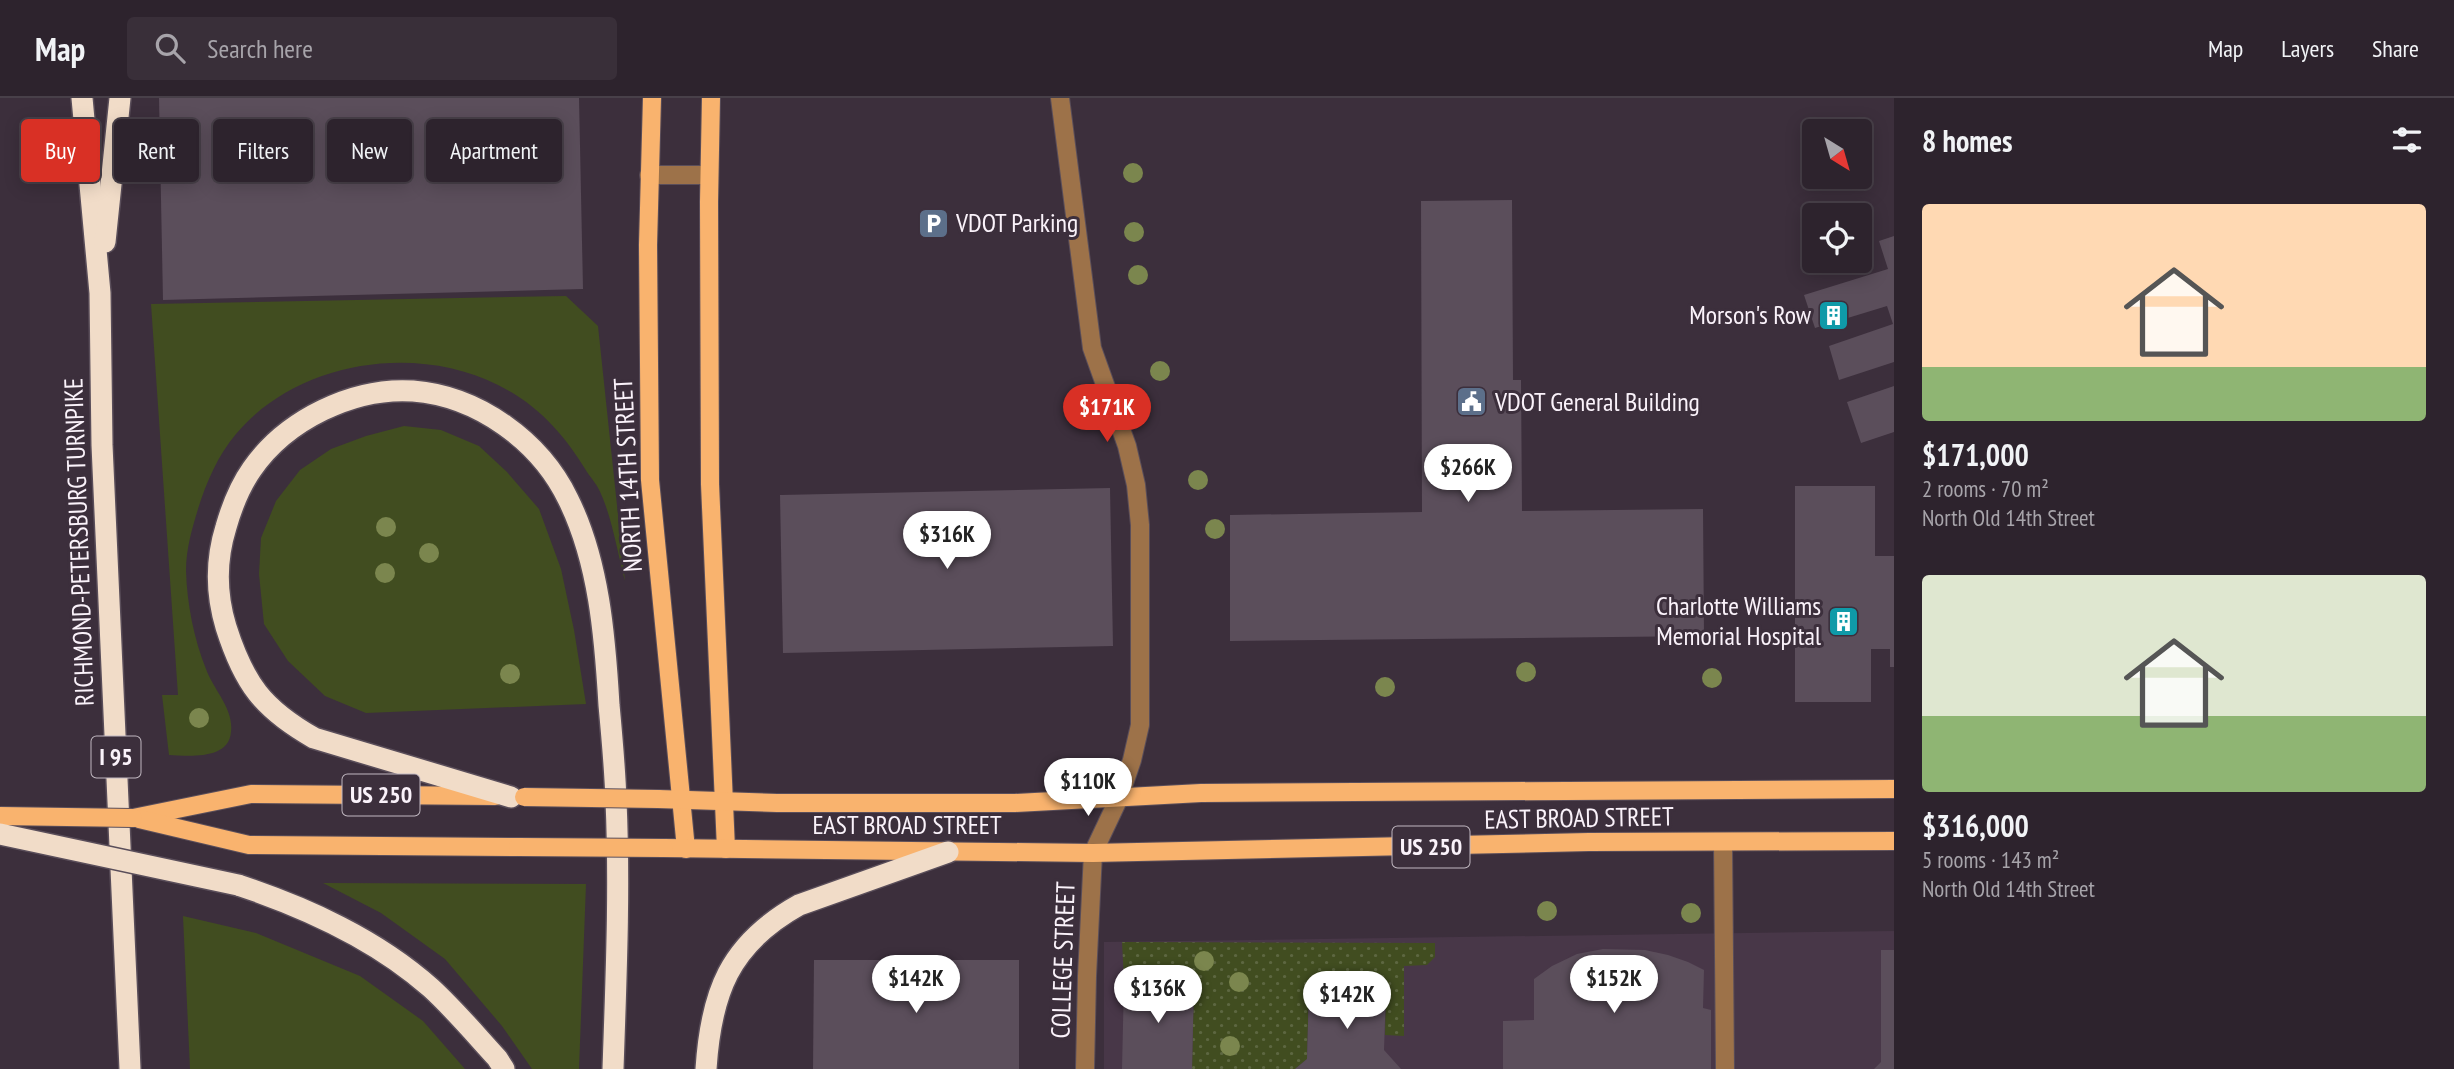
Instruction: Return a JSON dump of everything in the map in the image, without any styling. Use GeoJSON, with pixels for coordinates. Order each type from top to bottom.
{"type":"FeatureCollection","features":[{"type":"Feature","properties":{"kind":"highway","name":"RICHMOND-PETERSBURG TURNPIKE"},"geometry":{"type":"LineString","coordinates":[[82,98],[100,293],[103,459],[130,1069]]}},
{"type":"Feature","properties":{"kind":"highway"},"geometry":{"type":"LineString","coordinates":[[100,293],[120,98]]}},
{"type":"Feature","properties":{"kind":"highway"},"geometry":{"type":"LineString","coordinates":[[517,797],[314,738],[291,725],[254,691],[240,666],[222,613],[218,583],[221,545],[233,503],[252,468],[275,443],[305,419],[341,402],[377,393],[412,391],[445,397],[477,408],[506,425],[556,476],[569,501],[591,566],[606,659],[616,802],[613,1069]]}},
{"type":"Feature","properties":{"kind":"highway"},"geometry":{"type":"LineString","coordinates":[[0,834],[238,885],[303,909],[349,931],[396,959],[431,988],[497,1058],[504,1069]]}},
{"type":"Feature","properties":{"kind":"highway"},"geometry":{"type":"LineString","coordinates":[[706,1069],[709,1031],[718,995],[735,961],[754,940],[780,917],[799,905],[948,852]]}},
{"type":"Feature","properties":{"kind":"main road","name":"NORTH 14TH STREET"},"geometry":{"type":"LineString","coordinates":[[652,98],[649,175],[650,480],[687,849]]}},
{"type":"Feature","properties":{"kind":"main road"},"geometry":{"type":"LineString","coordinates":[[711,98],[710,484],[726,849]]}},
{"type":"Feature","properties":{"kind":"main road","name":"EAST BROAD STREET"},"geometry":{"type":"LineString","coordinates":[[133,818],[251,794],[1015,803],[1201,793],[1894,789]]}},
{"type":"Feature","properties":{"kind":"main road","name":"EAST BROAD STREET"},"geometry":{"type":"LineString","coordinates":[[0,816],[133,818],[249,845],[1093,853],[1589,842],[1894,841]]}},
{"type":"Feature","properties":{"kind":"street"},"geometry":{"type":"LineString","coordinates":[[1060,98],[1092,348],[1124,436],[1136,485],[1140,525],[1140,725],[1119,798],[1093,853]]}},
{"type":"Feature","properties":{"kind":"street"},"geometry":{"type":"LineString","coordinates":[[649,175],[709,175]]}},
{"type":"Feature","properties":{"kind":"street"},"geometry":{"type":"LineString","coordinates":[[1723,842],[1725,1069]]}},
{"type":"Feature","properties":{"kind":"street","name":"COLLEGE STREET"},"geometry":{"type":"LineString","coordinates":[[1086,1069],[1087,964],[1093,853]]}},
{"type":"Feature","properties":{"kind":"shaded area"},"geometry":{"type":"Polygon","coordinates":[[[1894,931],[1894,1069],[1104,1069],[1104,942],[1894,931]]]}},
{"type":"Feature","properties":{"kind":"green space"},"geometry":{"type":"Polygon","coordinates":[[[566,296],[598,326],[625,581],[608,514],[598,488],[559,433],[526,402],[498,385],[465,372],[431,365],[395,363],[359,366],[324,375],[291,390],[261,409],[230,442],[209,479],[190,539],[186,563],[188,596],[198,646],[209,677],[229,715],[231,732],[229,741],[216,752],[197,756],[169,755],[162,695],[178,695],[151,304],[566,296]]]}},
{"type":"Feature","properties":{"kind":"green space"},"geometry":{"type":"Polygon","coordinates":[[[404,426],[441,430],[479,446],[507,472],[539,509],[561,569],[586,704],[366,713],[325,696],[288,661],[264,624],[259,574],[261,538],[276,501],[300,470],[331,449],[404,426]]]}},
{"type":"Feature","properties":{"kind":"green space"},"geometry":{"type":"Polygon","coordinates":[[[323,883],[586,884],[579,1069],[532,1069],[502,1026],[445,959],[381,913],[323,883]]]}},
{"type":"Feature","properties":{"kind":"green space"},"geometry":{"type":"Polygon","coordinates":[[[183,916],[256,933],[360,976],[423,1021],[465,1069],[190,1069],[183,916]]]}},
{"type":"Feature","properties":{"kind":"green space"},"geometry":{"type":"Polygon","coordinates":[[[1122,942],[1435,943],[1435,957],[1427,965],[1404,966],[1404,1036],[1385,1035],[1386,991],[1309,989],[1307,1059],[1295,1069],[1192,1069],[1194,982],[1124,981],[1122,942]]]}},
{"type":"Feature","properties":{"kind":"building"},"geometry":{"type":"Polygon","coordinates":[[[159,98],[579,98],[583,289],[163,300],[161,182],[199,182],[199,119],[159,119],[159,98]]]}},
{"type":"Feature","properties":{"kind":"building","name":"VDOT General Building"},"geometry":{"type":"Polygon","coordinates":[[[1512,200],[1513,380],[1521,380],[1522,511],[1703,509],[1704,636],[1230,641],[1230,515],[1422,512],[1421,201],[1512,200]]]}},
{"type":"Feature","properties":{"kind":"building","name":"Morson's Row"},"geometry":{"type":"Polygon","coordinates":[[[1894,236],[1894,362],[1839,380],[1829,346],[1893,324],[1887,306],[1815,328],[1804,295],[1888,269],[1879,241],[1894,236]]]}},
{"type":"Feature","properties":{"kind":"building"},"geometry":{"type":"Polygon","coordinates":[[[1894,386],[1894,432],[1861,443],[1847,402],[1894,386]]]}},
{"type":"Feature","properties":{"kind":"building","name":"Charlotte Williams Memorial Hospital"},"geometry":{"type":"Polygon","coordinates":[[[1795,486],[1875,486],[1875,556],[1894,556],[1894,667],[1890,667],[1890,649],[1871,649],[1871,702],[1795,702],[1795,486]]]}},
{"type":"Feature","properties":{"kind":"building"},"geometry":{"type":"Polygon","coordinates":[[[1110,488],[1113,646],[783,653],[780,495],[1110,488]]]}},
{"type":"Feature","properties":{"kind":"building"},"geometry":{"type":"Polygon","coordinates":[[[1603,949],[1645,950],[1668,955],[1704,970],[1703,1008],[1711,1010],[1711,1069],[1503,1069],[1503,1021],[1534,1020],[1534,979],[1552,966],[1577,954],[1603,949]]]}},
{"type":"Feature","properties":{"kind":"building"},"geometry":{"type":"Polygon","coordinates":[[[1881,950],[1894,950],[1894,1069],[1874,1069],[1881,1062],[1881,950]]]}},
{"type":"Feature","properties":{"kind":"building"},"geometry":{"type":"Polygon","coordinates":[[[814,960],[1019,960],[1019,1069],[813,1069],[814,960]]]}},
{"type":"Feature","properties":{"kind":"building"},"geometry":{"type":"Polygon","coordinates":[[[1124,981],[1194,982],[1192,1069],[1122,1069],[1124,981]]]}},
{"type":"Feature","properties":{"kind":"building"},"geometry":{"type":"Polygon","coordinates":[[[1309,989],[1386,991],[1384,1050],[1401,1069],[1295,1069],[1307,1059],[1309,989]]]}},
{"type":"Feature","properties":{"kind":"place","name":"VDOT Parking"},"geometry":{"type":"Point","coordinates":[933,223]}},
{"type":"Feature","properties":{"kind":"place","name":"Morson's Row"},"geometry":{"type":"Point","coordinates":[1834,315]}},
{"type":"Feature","properties":{"kind":"place","name":"VDOT General Building"},"geometry":{"type":"Point","coordinates":[1472,402]}},
{"type":"Feature","properties":{"kind":"place","name":"Charlotte Williams Memorial Hospital"},"geometry":{"type":"Point","coordinates":[1844,621]}}]}
